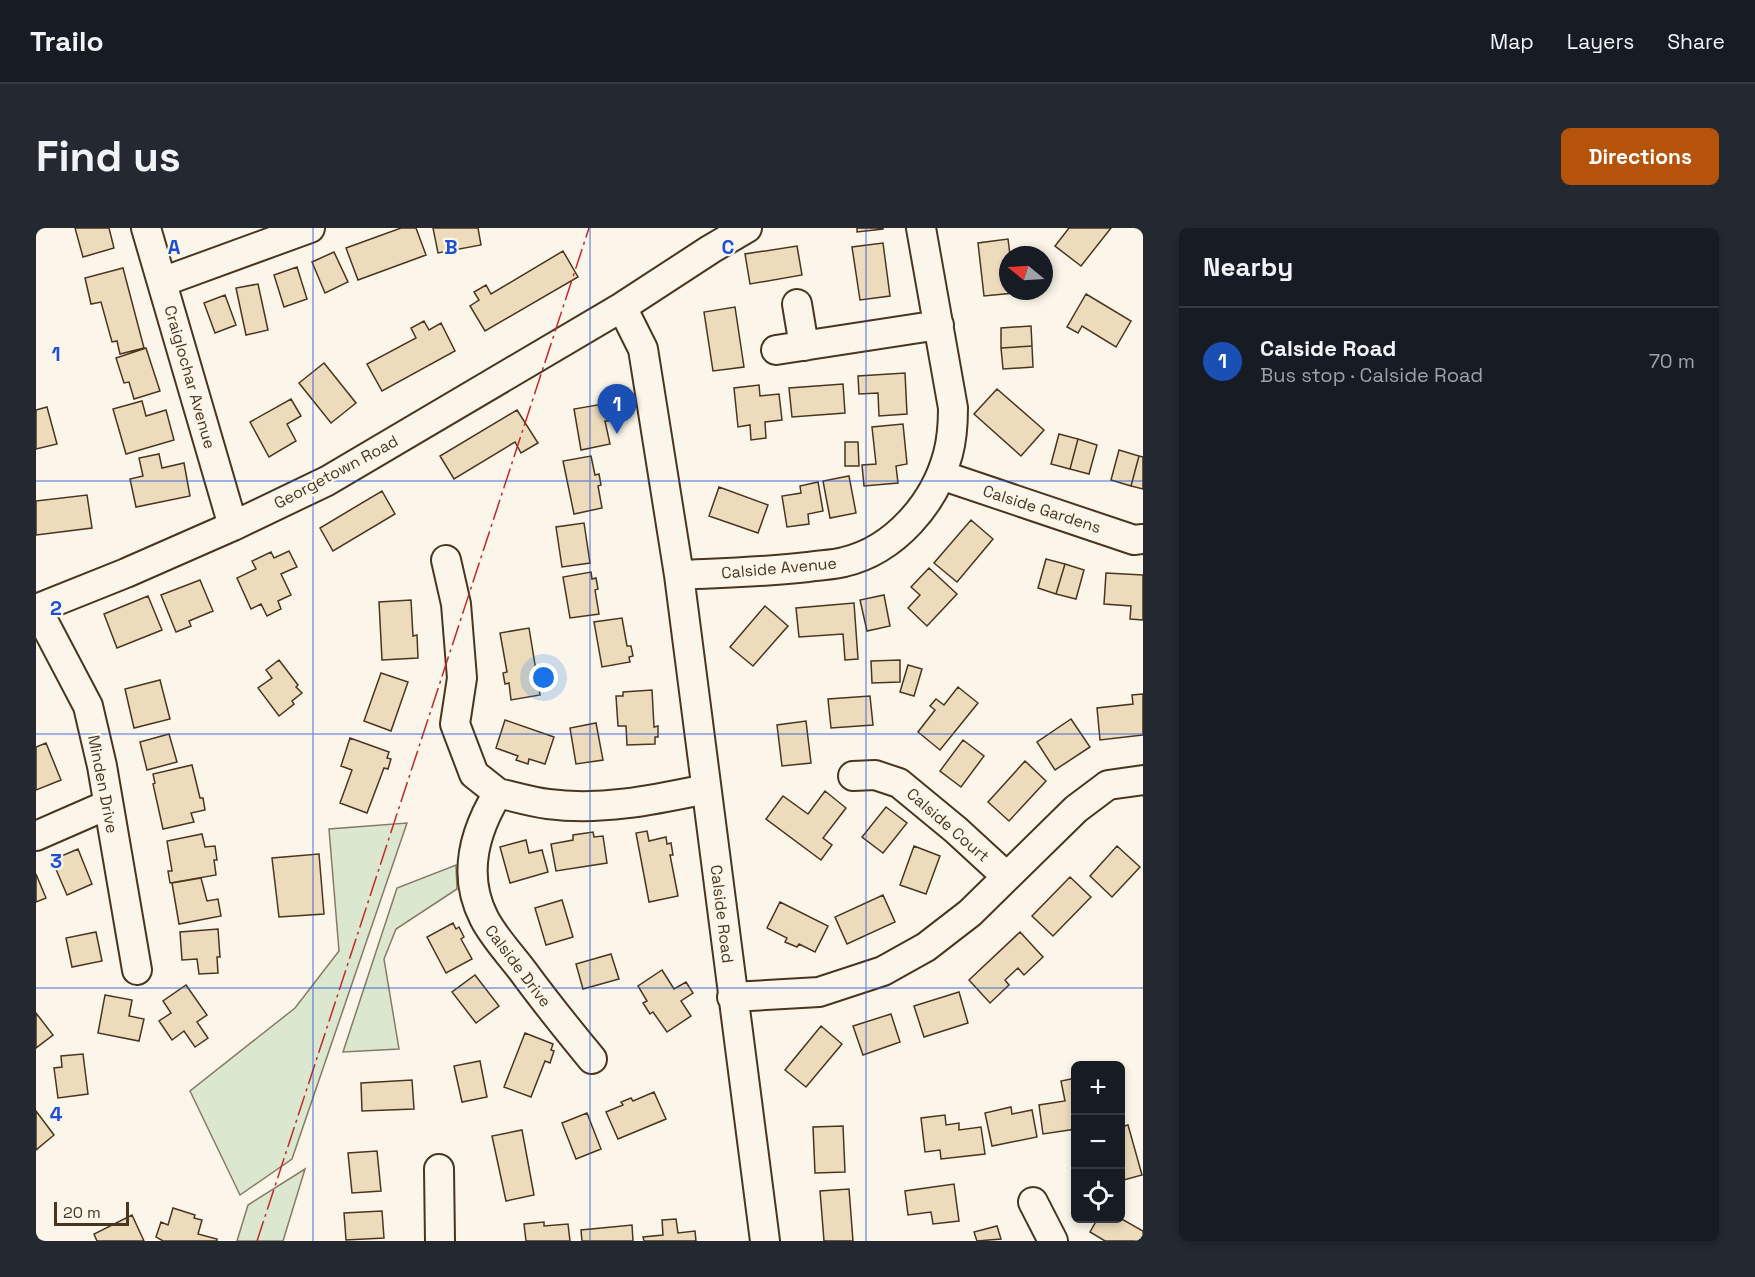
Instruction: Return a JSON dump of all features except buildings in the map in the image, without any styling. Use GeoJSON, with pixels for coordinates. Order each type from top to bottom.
{"type":"FeatureCollection","features":[{"type":"Feature","properties":{"kind":"street","name":"Craiglochar Avenue"},"geometry":{"type":"LineString","coordinates":[[146,228],[233,526]]}},
{"type":"Feature","properties":{"kind":"street"},"geometry":{"type":"LineString","coordinates":[[162,282],[310,228]]}},
{"type":"Feature","properties":{"kind":"street","name":"Georgetown Road"},"geometry":{"type":"LineString","coordinates":[[36,609],[233,526],[327,481],[622,307],[747,228]]}},
{"type":"Feature","properties":{"kind":"street","name":"Calside Avenue"},"geometry":{"type":"LineString","coordinates":[[679,575],[784,569],[845,562],[876,549],[908,525],[932,493],[948,454],[953,408],[921,228]]}},
{"type":"Feature","properties":{"kind":"street"},"geometry":{"type":"LineString","coordinates":[[797,304],[804,346]]}},
{"type":"Feature","properties":{"kind":"street","name":"Calside Road"},"geometry":{"type":"LineString","coordinates":[[622,307],[643,349],[679,575],[765,1241]]}},
{"type":"Feature","properties":{"kind":"street"},"geometry":{"type":"LineString","coordinates":[[776,350],[939,325]]}},
{"type":"Feature","properties":{"kind":"street","name":"Calside Gardens"},"geometry":{"type":"LineString","coordinates":[[941,475],[1134,540],[1143,539]]}},
{"type":"Feature","properties":{"kind":"street"},"geometry":{"type":"LineString","coordinates":[[446,560],[456,604],[462,678],[455,724],[474,774],[498,793],[548,804],[601,807],[648,801],[706,789]]}},
{"type":"Feature","properties":{"kind":"street","name":"Minden Drive"},"geometry":{"type":"LineString","coordinates":[[36,609],[88,706],[102,766],[107,806],[137,970]]}},
{"type":"Feature","properties":{"kind":"street","name":"Calside Court"},"geometry":{"type":"LineString","coordinates":[[853,776],[875,775],[899,783],[956,830],[1006,876]]}},
{"type":"Feature","properties":{"kind":"street"},"geometry":{"type":"LineString","coordinates":[[732,997],[819,992],[883,971],[926,947],[970,913],[1076,809],[1108,785],[1143,780]]}},
{"type":"Feature","properties":{"kind":"street","name":"Calside Drive"},"geometry":{"type":"LineString","coordinates":[[498,793],[486,812],[473,849],[475,896],[484,920],[592,1059]]}},
{"type":"Feature","properties":{"kind":"street"},"geometry":{"type":"LineString","coordinates":[[36,836],[107,806]]}},
{"type":"Feature","properties":{"kind":"street"},"geometry":{"type":"LineString","coordinates":[[439,1169],[440,1241]]}},
{"type":"Feature","properties":{"kind":"street"},"geometry":{"type":"LineString","coordinates":[[1033,1202],[1053,1241]]}},
{"type":"Feature","properties":{"kind":"green space"},"geometry":{"type":"Polygon","coordinates":[[[407,823],[292,1159],[240,1195],[190,1091],[295,1008],[339,951],[329,829],[407,823]]]}},
{"type":"Feature","properties":{"kind":"green space"},"geometry":{"type":"Polygon","coordinates":[[[456,865],[457,889],[396,929],[384,959],[399,1049],[343,1052],[397,888],[456,865]]]}},
{"type":"Feature","properties":{"kind":"green space"},"geometry":{"type":"Polygon","coordinates":[[[305,1169],[283,1241],[237,1241],[248,1205],[305,1169]]]}},
{"type":"Feature","properties":{"kind":"power"},"geometry":{"type":"LineString","coordinates":[[257,1241],[589,228]]}},
{"type":"Feature","properties":{"kind":"place","name":"Calside Road"},"geometry":{"type":"Point","coordinates":[617,434]}}]}
